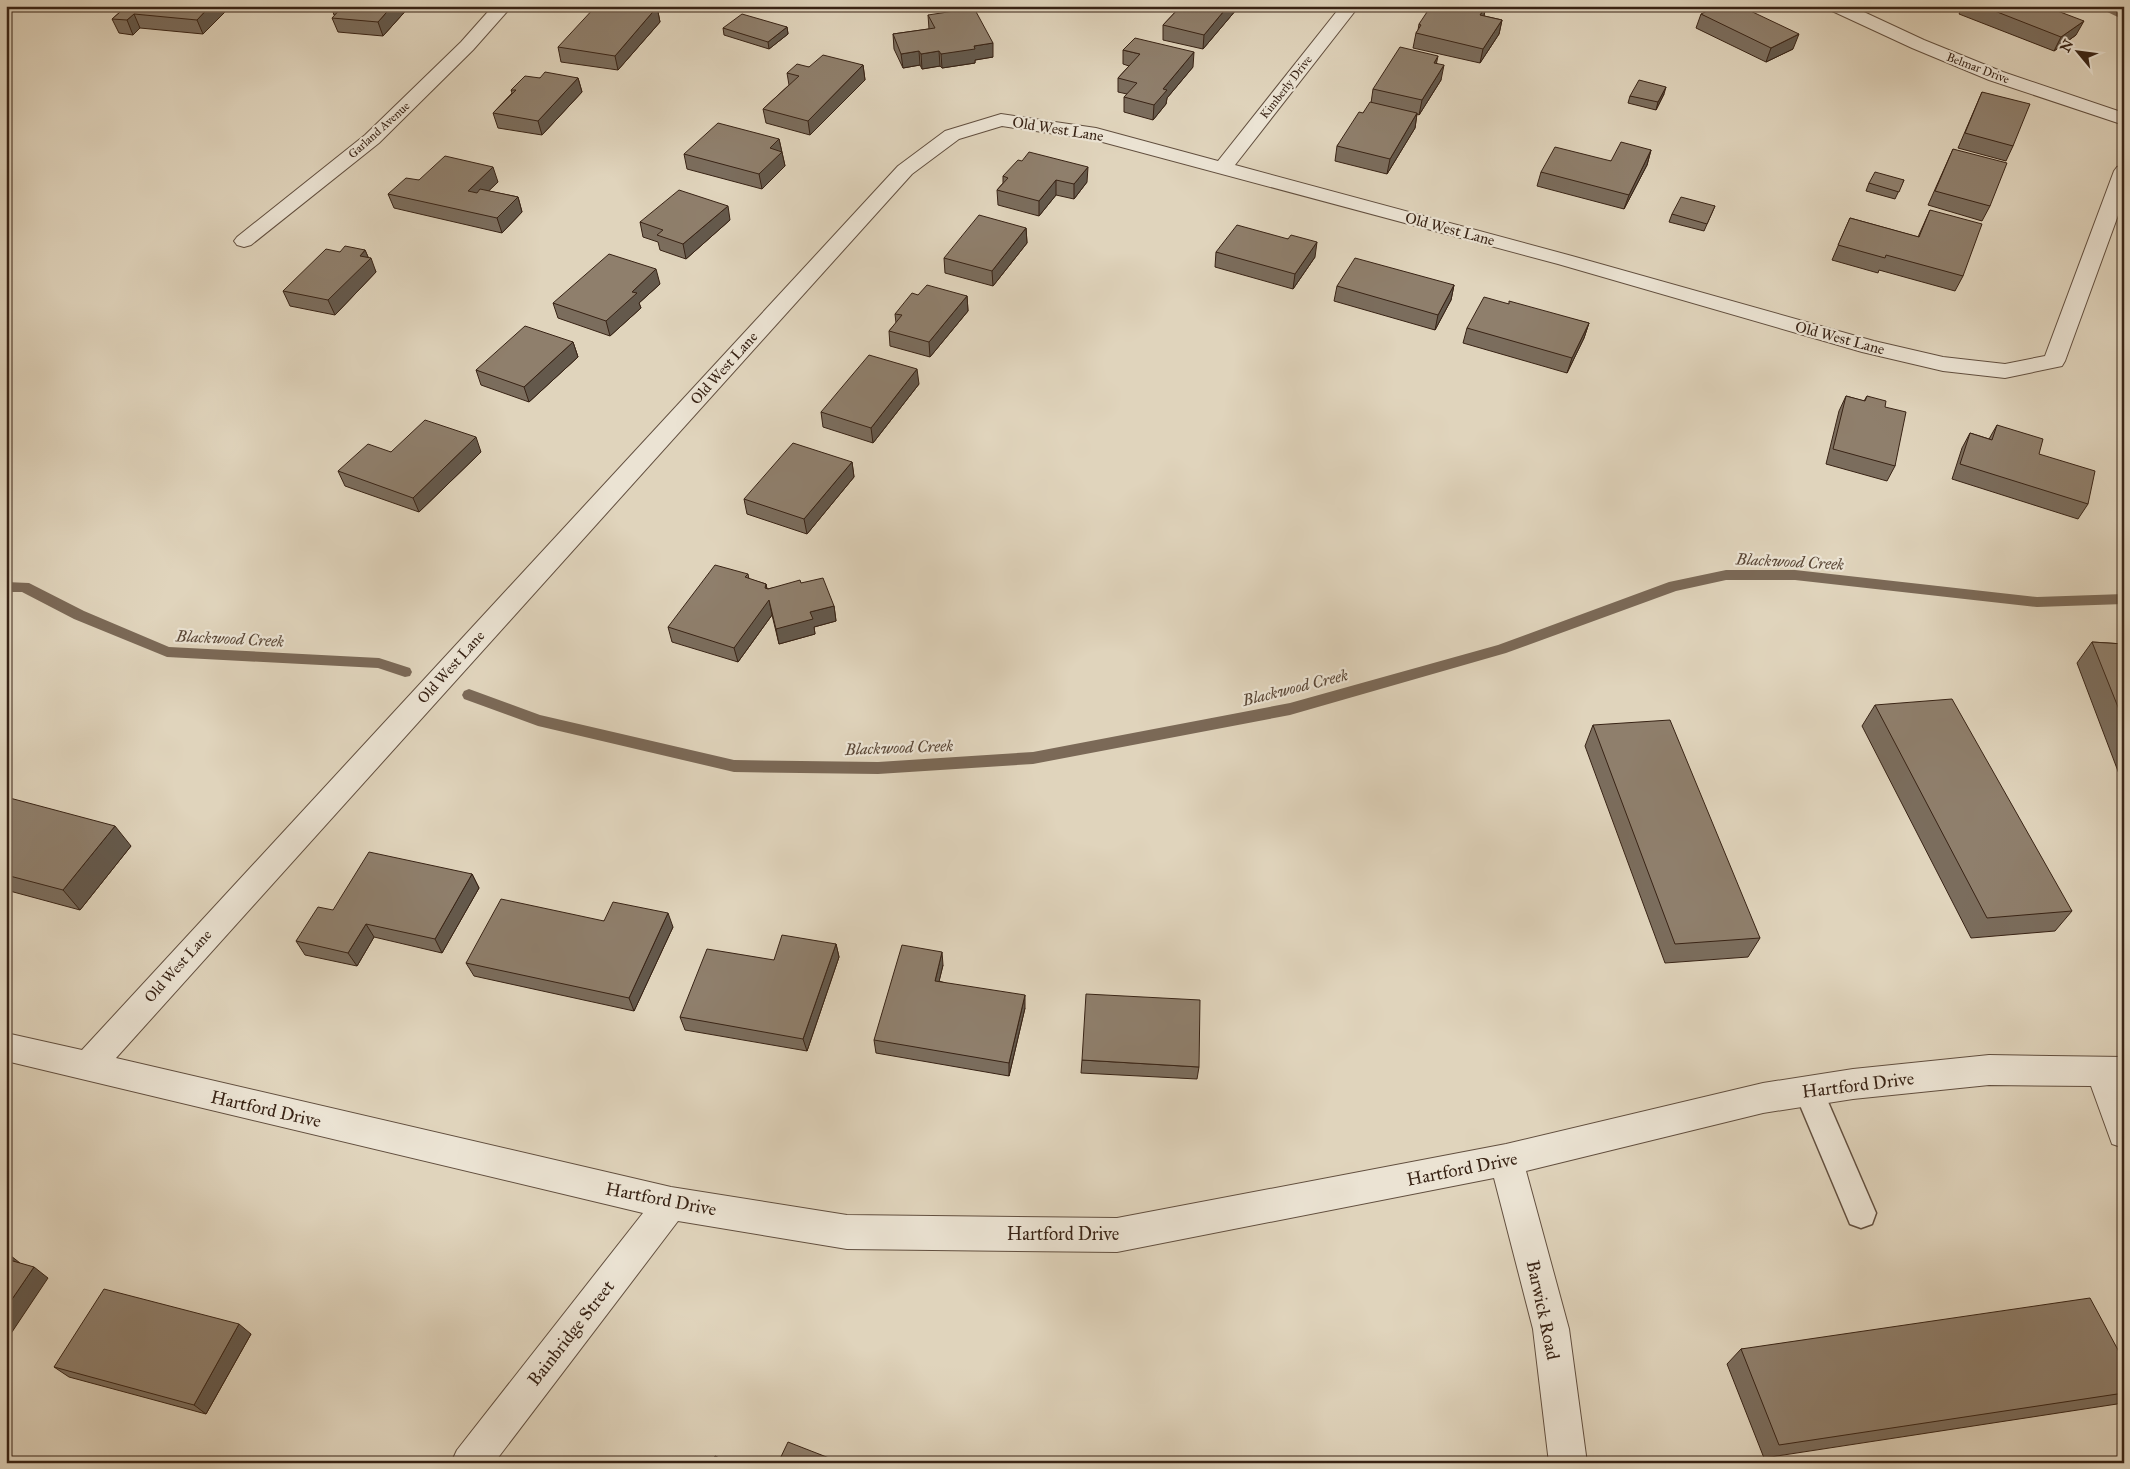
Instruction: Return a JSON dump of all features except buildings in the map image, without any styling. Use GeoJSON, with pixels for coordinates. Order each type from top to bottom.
{"type":"FeatureCollection","features":[{"type":"Feature","properties":{"kind":"street","name":"Garland Avenue"},"geometry":{"type":"LineString","coordinates":[[244,241],[372,139],[467,46],[503,6]]}},
{"type":"Feature","properties":{"kind":"street","name":"Kimberly Drive"},"geometry":{"type":"LineString","coordinates":[[1223,168],[1350,6]]}},
{"type":"Feature","properties":{"kind":"street","name":"Belmar Drive"},"geometry":{"type":"LineString","coordinates":[[1836,6],[1918,44],[1996,76],[2124,118]]}},
{"type":"Feature","properties":{"kind":"street","name":"Old West Lane"},"geometry":{"type":"LineString","coordinates":[[86,1066],[905,170],[952,134],[1002,120],[1096,134],[1574,263],[1870,347],[1943,364],[2005,371],[2054,361],[2124,171]]}},
{"type":"Feature","properties":{"kind":"street","name":"Hartford Drive"},"geometry":{"type":"LineString","coordinates":[[6,1048],[671,1204],[847,1232],[1117,1236],[1506,1160],[1763,1098],[1989,1070],[2113,1072]]}},
{"type":"Feature","properties":{"kind":"street"},"geometry":{"type":"LineString","coordinates":[[2113,1072],[2124,1133]]}},
{"type":"Feature","properties":{"kind":"street","name":"Barwick Road"},"geometry":{"type":"LineString","coordinates":[[1506,1160],[1551,1329],[1568,1463]]}},
{"type":"Feature","properties":{"kind":"street","name":"Bainbridge Street"},"geometry":{"type":"LineString","coordinates":[[470,1463],[671,1204]]}},
{"type":"Feature","properties":{"kind":"lane"},"geometry":{"type":"LineString","coordinates":[[1809,1091],[1862,1213]]}},
{"type":"Feature","properties":{"kind":"waterway"},"geometry":{"type":"LineString","coordinates":[[2100,6],[2124,17]]}},
{"type":"Feature","properties":{"kind":"waterway","name":"Blackwood Creek"},"geometry":{"type":"LineString","coordinates":[[469,695],[538,720],[734,766],[878,768],[1033,758],[1290,709],[1501,649],[1674,586],[1726,575],[1795,575],[2037,602],[2124,599]]}},
{"type":"Feature","properties":{"kind":"waterway","name":"Blackwood Creek"},"geometry":{"type":"LineString","coordinates":[[6,587],[24,587],[79,615],[167,652],[379,663],[405,672]]}}]}
